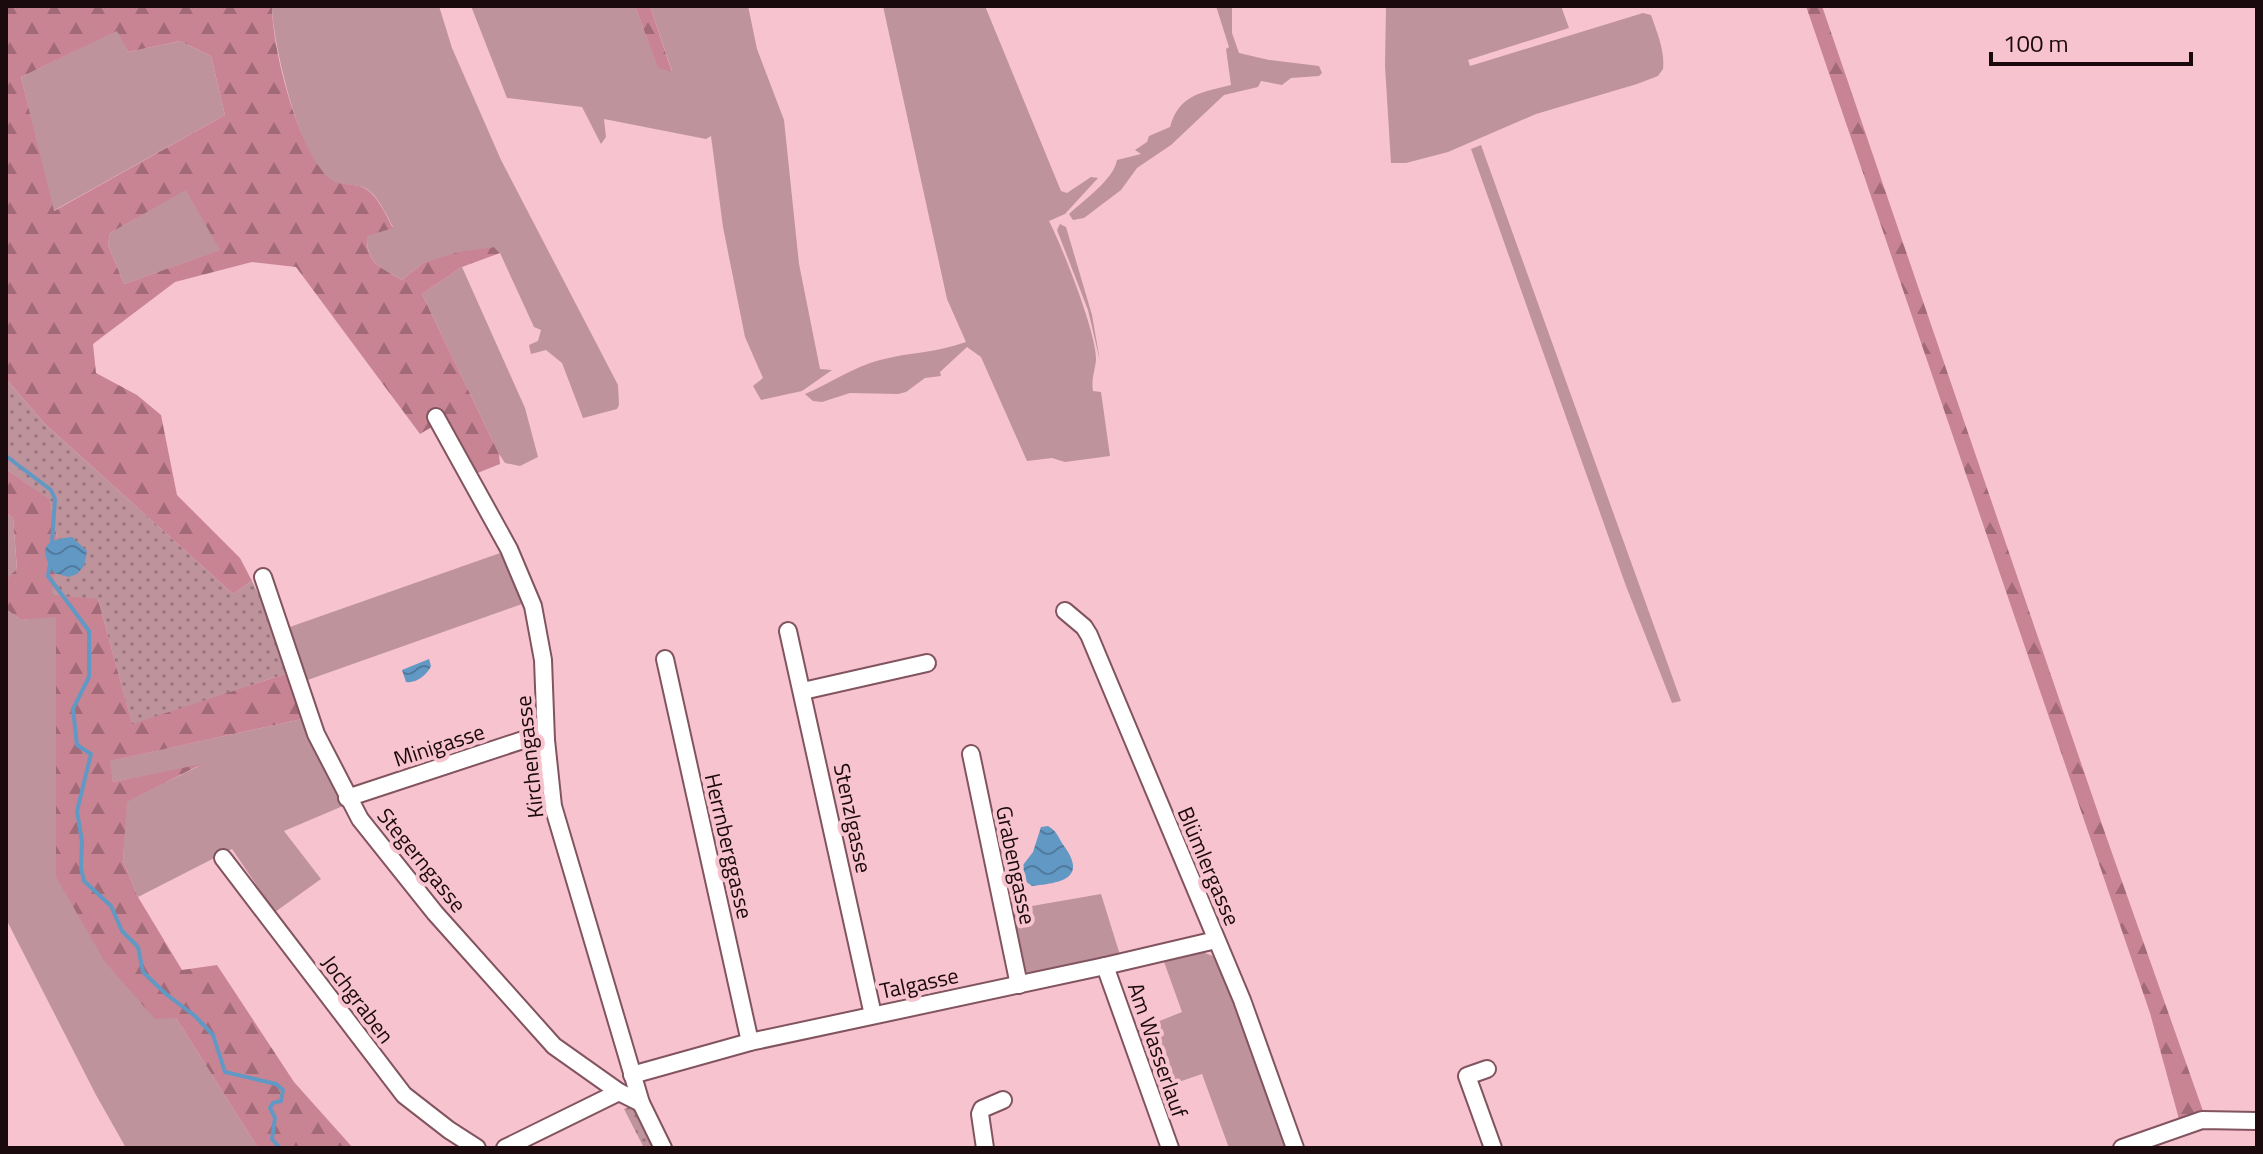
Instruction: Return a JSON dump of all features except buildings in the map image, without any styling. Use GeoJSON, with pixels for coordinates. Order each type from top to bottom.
{"type":"FeatureCollection","features":[{"type":"Feature","properties":{"kind":"street","name":"Kirchengasse"},"geometry":{"type":"LineString","coordinates":[[436,417],[509,549],[533,606],[543,660],[546,740],[553,806],[641,1103],[663,1148]]}},
{"type":"Feature","properties":{"kind":"street","name":"Stegerngasse"},"geometry":{"type":"LineString","coordinates":[[263,577],[316,734],[360,819],[435,913],[554,1046],[619,1092],[641,1103]]}},
{"type":"Feature","properties":{"kind":"street","name":"Blümlergasse"},"geometry":{"type":"LineString","coordinates":[[1065,611],[1089,635],[1242,1000],[1295,1148]]}},
{"type":"Feature","properties":{"kind":"street","name":"Stenzlgasse"},"geometry":{"type":"LineString","coordinates":[[788,631],[873,1015]]}},
{"type":"Feature","properties":{"kind":"street","name":"Herrnberggasse"},"geometry":{"type":"LineString","coordinates":[[665,659],[750,1042]]}},
{"type":"Feature","properties":{"kind":"street"},"geometry":{"type":"LineString","coordinates":[[803,691],[927,663]]}},
{"type":"Feature","properties":{"kind":"street","name":"Minigasse"},"geometry":{"type":"LineString","coordinates":[[347,798],[532,737],[546,740]]}},
{"type":"Feature","properties":{"kind":"street","name":"Grabengasse"},"geometry":{"type":"LineString","coordinates":[[971,754],[1019,985]]}},
{"type":"Feature","properties":{"kind":"street","name":"Jochgraben"},"geometry":{"type":"LineString","coordinates":[[223,858],[404,1095],[477,1148]]}},
{"type":"Feature","properties":{"kind":"street","name":"Talgasse"},"geometry":{"type":"LineString","coordinates":[[632,1075],[750,1042],[1216,940]]}},
{"type":"Feature","properties":{"kind":"street","name":"Am Wasserlauf"},"geometry":{"type":"LineString","coordinates":[[1105,966],[1170,1148]]}},
{"type":"Feature","properties":{"kind":"street"},"geometry":{"type":"LineString","coordinates":[[1487,1069],[1467,1076],[1493,1148]]}},
{"type":"Feature","properties":{"kind":"street"},"geometry":{"type":"LineString","coordinates":[[505,1148],[619,1092]]}},
{"type":"Feature","properties":{"kind":"street"},"geometry":{"type":"LineString","coordinates":[[985,1148],[980,1114],[982,1109],[1003,1100]]}},
{"type":"Feature","properties":{"kind":"street"},"geometry":{"type":"LineString","coordinates":[[2122,1148],[2202,1120],[2257,1121]]}},
{"type":"Feature","properties":{"kind":"shaded area"},"geometry":{"type":"Polygon","coordinates":[[[272,6],[439,6],[452,48],[501,160],[618,385],[617,409],[583,418],[562,363],[546,350],[531,354],[529,345],[538,341],[541,330],[534,327],[500,253],[494,247],[423,263],[402,280],[376,264],[369,252],[367,235],[393,227],[370,192],[359,186],[334,183],[310,154],[283,73],[272,6]]]}},
{"type":"Feature","properties":{"kind":"shaded area"},"geometry":{"type":"Polygon","coordinates":[[[471,6],[635,6],[658,67],[672,71],[650,6],[748,6],[757,49],[784,120],[799,264],[820,369],[832,370],[802,391],[761,400],[753,386],[763,378],[745,337],[723,227],[711,136],[706,139],[604,119],[606,137],[601,144],[582,107],[507,98],[471,6]]]}},
{"type":"Feature","properties":{"kind":"shaded area"},"geometry":{"type":"Polygon","coordinates":[[[883,6],[985,6],[1061,191],[1067,193],[1091,177],[1098,178],[1065,214],[1049,221],[1070,269],[1091,331],[1096,360],[1093,391],[1101,392],[1110,456],[1065,462],[1052,458],[1027,461],[981,357],[967,347],[940,372],[941,376],[925,378],[906,392],[850,393],[822,402],[813,401],[805,394],[870,363],[966,342],[947,299],[883,6]]]}},
{"type":"Feature","properties":{"kind":"shaded area"},"geometry":{"type":"Polygon","coordinates":[[[1216,6],[1232,6],[1232,33],[1239,53],[1319,66],[1322,73],[1319,76],[1291,78],[1282,85],[1261,81],[1258,87],[1224,95],[1171,145],[1137,168],[1121,190],[1084,218],[1073,220],[1069,214],[1104,182],[1117,160],[1141,154],[1135,150],[1147,142],[1149,136],[1170,127],[1186,101],[1231,85],[1226,49],[1229,47],[1216,6]]]}},
{"type":"Feature","properties":{"kind":"shaded area"},"geometry":{"type":"Polygon","coordinates":[[[1386,6],[1561,6],[1569,28],[1468,60],[1470,66],[1643,13],[1651,15],[1656,28],[1662,48],[1663,69],[1658,76],[1536,114],[1448,152],[1406,163],[1391,163],[1385,66],[1386,6]]]}},
{"type":"Feature","properties":{"kind":"shaded area"},"geometry":{"type":"Polygon","coordinates":[[[118,30],[128,52],[180,41],[211,56],[225,115],[53,211],[21,77],[118,30]]]}},
{"type":"Feature","properties":{"kind":"shaded area"},"geometry":{"type":"Polygon","coordinates":[[[1481,145],[1681,701],[1672,703],[1626,586],[1471,149],[1481,145]]]}},
{"type":"Feature","properties":{"kind":"shaded area"},"geometry":{"type":"Polygon","coordinates":[[[186,189],[221,250],[124,284],[108,245],[110,233],[186,189]]]}},
{"type":"Feature","properties":{"kind":"shaded area"},"geometry":{"type":"Polygon","coordinates":[[[1060,224],[1066,227],[1092,315],[1100,361],[1088,310],[1057,230],[1060,224]]]}},
{"type":"Feature","properties":{"kind":"shaded area"},"geometry":{"type":"Polygon","coordinates":[[[462,267],[525,408],[538,457],[520,466],[505,463],[499,454],[422,294],[462,267]]]}},
{"type":"Feature","properties":{"kind":"shaded area"},"geometry":{"type":"Polygon","coordinates":[[[6,379],[45,424],[233,594],[252,581],[275,629],[288,673],[132,724],[98,599],[52,595],[58,544],[50,500],[6,469],[6,379]]]}},
{"type":"Feature","properties":{"kind":"shaded area"},"geometry":{"type":"Polygon","coordinates":[[[6,513],[13,518],[17,570],[6,579],[6,513]]]}},
{"type":"Feature","properties":{"kind":"shaded area"},"geometry":{"type":"Polygon","coordinates":[[[503,552],[522,604],[302,682],[287,628],[503,552]]]}},
{"type":"Feature","properties":{"kind":"shaded area"},"geometry":{"type":"Polygon","coordinates":[[[6,609],[21,620],[56,616],[56,877],[176,1018],[258,1148],[126,1148],[6,919],[6,609]]]}},
{"type":"Feature","properties":{"kind":"shaded area"},"geometry":{"type":"Polygon","coordinates":[[[302,719],[343,806],[284,831],[321,879],[275,912],[232,849],[138,897],[123,861],[126,802],[199,766],[113,782],[109,761],[302,719]]]}},
{"type":"Feature","properties":{"kind":"shaded area"},"geometry":{"type":"Polygon","coordinates":[[[1101,894],[1120,955],[1029,974],[1022,968],[1009,910],[1101,894]]]}},
{"type":"Feature","properties":{"kind":"shaded area"},"geometry":{"type":"Polygon","coordinates":[[[1202,952],[1216,957],[1228,976],[1290,1148],[1229,1148],[1202,1074],[1155,1090],[1137,1030],[1182,1012],[1163,959],[1202,952]]]}},
{"type":"Feature","properties":{"kind":"shaded area"},"geometry":{"type":"Polygon","coordinates":[[[631,1106],[644,1117],[660,1148],[644,1148],[624,1109],[631,1106]]]}},
{"type":"Feature","properties":{"kind":"green space"},"geometry":{"type":"Polygon","coordinates":[[[272,6],[282,72],[307,146],[330,179],[370,192],[393,228],[367,236],[369,253],[376,264],[402,280],[423,263],[459,252],[494,247],[500,253],[462,267],[422,294],[499,454],[500,464],[475,474],[445,419],[420,434],[296,267],[252,262],[175,282],[93,344],[96,373],[137,395],[161,415],[177,495],[240,558],[252,581],[233,594],[45,424],[6,379],[6,8],[272,6]],[[117,31],[21,77],[54,211],[225,115],[211,56],[180,41],[128,52],[117,31]],[[186,190],[110,233],[108,245],[124,284],[220,250],[186,190]]]}},
{"type":"Feature","properties":{"kind":"green space"},"geometry":{"type":"Polygon","coordinates":[[[635,6],[650,6],[672,72],[658,68],[635,6]]]}},
{"type":"Feature","properties":{"kind":"green space"},"geometry":{"type":"Polygon","coordinates":[[[1806,6],[1822,6],[2203,1111],[2179,1119],[2150,1013],[1806,6]]]}},
{"type":"Feature","properties":{"kind":"green space"},"geometry":{"type":"Polygon","coordinates":[[[6,469],[50,499],[58,544],[98,599],[132,723],[288,673],[302,719],[110,761],[113,782],[202,764],[127,802],[123,861],[138,897],[182,970],[217,965],[294,1082],[353,1148],[258,1148],[176,1018],[155,1019],[105,962],[56,877],[56,617],[21,620],[6,609],[6,579],[17,569],[13,518],[6,513],[6,469]]]}},
{"type":"Feature","properties":{"kind":"water"},"geometry":{"type":"Polygon","coordinates":[[[72,537],[87,551],[84,566],[69,577],[54,573],[46,557],[46,546],[55,540],[72,537]]]}},
{"type":"Feature","properties":{"kind":"water"},"geometry":{"type":"Polygon","coordinates":[[[429,659],[431,666],[424,675],[418,680],[406,682],[402,670],[429,659]]]}},
{"type":"Feature","properties":{"kind":"water"},"geometry":{"type":"Polygon","coordinates":[[[1048,826],[1071,857],[1072,872],[1061,881],[1032,886],[1025,881],[1023,865],[1033,852],[1041,827],[1048,826]]]}},
{"type":"Feature","properties":{"kind":"waterway"},"geometry":{"type":"LineString","coordinates":[[6,456],[51,490],[55,499],[52,542]]}},
{"type":"Feature","properties":{"kind":"waterway"},"geometry":{"type":"LineString","coordinates":[[50,563],[48,576],[89,631],[89,677],[73,709],[77,745],[91,754],[77,811],[84,881],[111,906],[122,931],[138,947],[143,972],[213,1035],[225,1072],[276,1084],[283,1090],[281,1101],[273,1103],[270,1108],[275,1118],[272,1139],[280,1148]]}}]}
